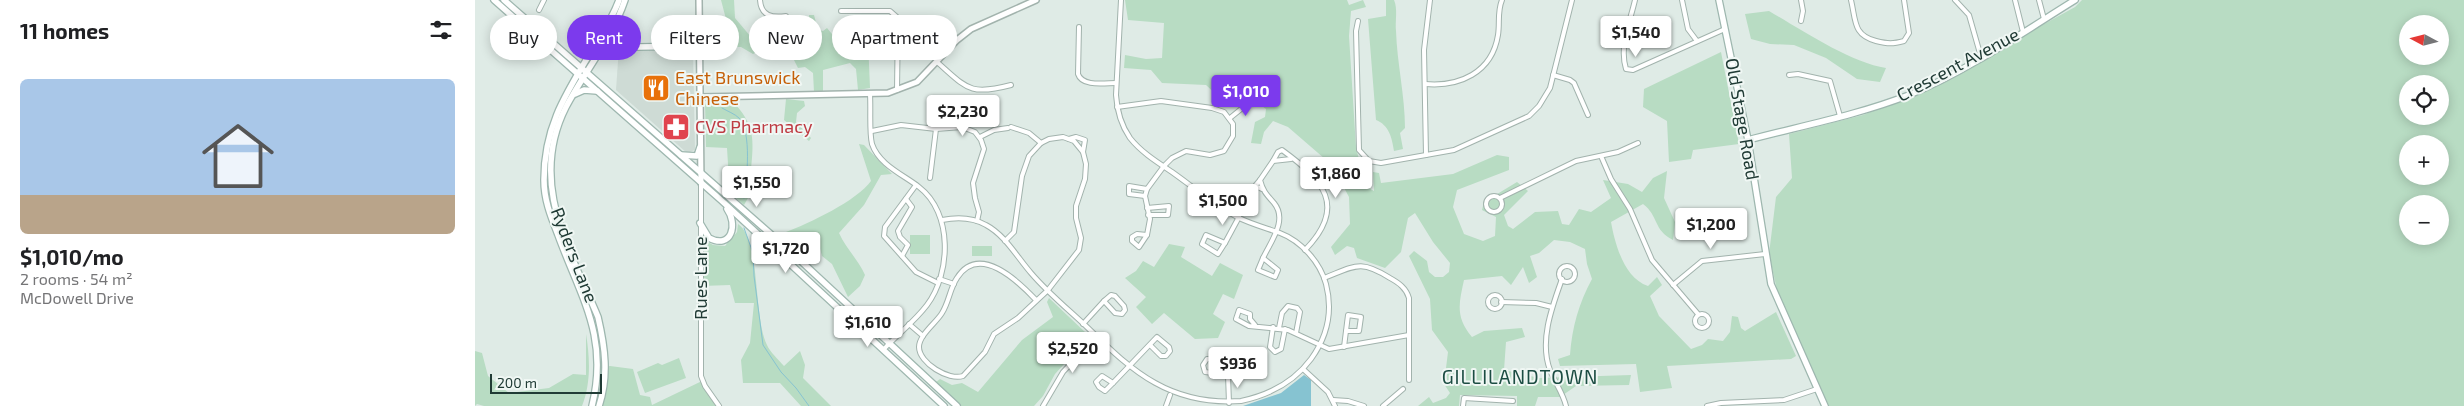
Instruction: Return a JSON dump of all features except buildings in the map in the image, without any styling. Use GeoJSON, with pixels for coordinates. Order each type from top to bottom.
{"type":"FeatureCollection","features":[{"type":"Feature","properties":{"kind":"main road"},"geometry":{"type":"LineString","coordinates":[[494,0],[701,182],[944,406]]}},
{"type":"Feature","properties":{"kind":"main road"},"geometry":{"type":"LineString","coordinates":[[504,0],[681,155],[890,343],[957,406]]}},
{"type":"Feature","properties":{"kind":"main road","name":"Ryders Lane"},"geometry":{"type":"LineString","coordinates":[[592,406],[597,378],[597,342],[591,318],[547,206],[544,181],[549,132],[557,111],[584,70],[619,0]]}},
{"type":"Feature","properties":{"kind":"main road","name":"Ryders Lane"},"geometry":{"type":"LineString","coordinates":[[620,15],[625,0]]}},
{"type":"Feature","properties":{"kind":"main road","name":"Old Stage Road"},"geometry":{"type":"LineString","coordinates":[[1721,0],[1747,140],[1765,254],[1777,301],[1825,406]]}},
{"type":"Feature","properties":{"kind":"main road","name":"Crescent Avenue"},"geometry":{"type":"LineString","coordinates":[[1747,140],[1840,116],[1910,94],[1981,57],[2075,0]]}},
{"type":"Feature","properties":{"kind":"main road","name":"Ryders Lane"},"geometry":{"type":"LineString","coordinates":[[584,70],[592,60]]}},
{"type":"Feature","properties":{"kind":"main road","name":"Ryders Lane"},"geometry":{"type":"LineString","coordinates":[[580,77],[558,126],[551,165],[551,184],[553,204],[559,222],[598,317],[602,334],[605,368],[599,406]]}},
{"type":"Feature","properties":{"kind":"main road"},"geometry":{"type":"LineString","coordinates":[[572,98],[582,90],[597,91]]}},
{"type":"Feature","properties":{"kind":"main road"},"geometry":{"type":"LineString","coordinates":[[681,155],[697,156],[700,147]]}},
{"type":"Feature","properties":{"kind":"main road"},"geometry":{"type":"LineString","coordinates":[[700,223],[706,235],[712,240],[722,241],[731,236],[732,220],[722,201]]}},
{"type":"Feature","properties":{"kind":"street"},"geometry":{"type":"LineString","coordinates":[[539,10],[542,7],[543,0]]}},
{"type":"Feature","properties":{"kind":"street","name":"Rues Lane"},"geometry":{"type":"LineString","coordinates":[[699,0],[699,15]]}},
{"type":"Feature","properties":{"kind":"street"},"geometry":{"type":"LineString","coordinates":[[760,0],[761,8],[767,15]]}},
{"type":"Feature","properties":{"kind":"street"},"geometry":{"type":"LineString","coordinates":[[700,97],[888,94],[917,82],[957,40],[971,30],[1036,0]]}},
{"type":"Feature","properties":{"kind":"street"},"geometry":{"type":"LineString","coordinates":[[942,220],[963,218],[977,221],[991,228],[1005,241],[1033,276],[1128,368],[1147,383],[1170,395],[1197,402],[1229,403],[1249,399],[1274,390],[1303,369],[1320,345],[1329,316],[1328,292],[1324,278],[1315,262],[1292,239],[1239,218],[1163,166],[1140,149],[1132,140],[1121,122],[1117,107],[1121,0]]}},
{"type":"Feature","properties":{"kind":"street"},"geometry":{"type":"LineString","coordinates":[[1426,156],[1424,50],[1430,0]]}},
{"type":"Feature","properties":{"kind":"street"},"geometry":{"type":"LineString","coordinates":[[1425,84],[1460,81],[1472,76],[1482,68],[1490,58],[1497,40],[1499,9],[1502,0]]}},
{"type":"Feature","properties":{"kind":"street"},"geometry":{"type":"LineString","coordinates":[[1358,21],[1356,31],[1361,153],[1365,159],[1376,164],[1454,150],[1523,121],[1544,101],[1550,88],[1571,0]]}},
{"type":"Feature","properties":{"kind":"street"},"geometry":{"type":"LineString","coordinates":[[1635,0],[1625,43],[1623,61],[1626,69],[1633,70],[1725,29]]}},
{"type":"Feature","properties":{"kind":"street"},"geometry":{"type":"LineString","coordinates":[[1682,0],[1688,29],[1697,41]]}},
{"type":"Feature","properties":{"kind":"street"},"geometry":{"type":"LineString","coordinates":[[1801,0],[1803,11],[1801,21]]}},
{"type":"Feature","properties":{"kind":"street"},"geometry":{"type":"LineString","coordinates":[[1851,0],[1858,29],[1864,38],[1890,45],[1904,41],[1909,32],[1904,0]]}},
{"type":"Feature","properties":{"kind":"street"},"geometry":{"type":"LineString","coordinates":[[1955,0],[1969,15],[1981,57]]}},
{"type":"Feature","properties":{"kind":"street"},"geometry":{"type":"LineString","coordinates":[[2015,0],[2023,32]]}},
{"type":"Feature","properties":{"kind":"street"},"geometry":{"type":"LineString","coordinates":[[2039,0],[2044,19]]}},
{"type":"Feature","properties":{"kind":"street"},"geometry":{"type":"LineString","coordinates":[[841,11],[890,11],[898,18],[897,90]]}},
{"type":"Feature","properties":{"kind":"street"},"geometry":{"type":"LineString","coordinates":[[1079,27],[1078,74],[1080,79],[1085,82],[1117,83]]}},
{"type":"Feature","properties":{"kind":"street","name":"Rues Lane"},"geometry":{"type":"LineString","coordinates":[[699,60],[701,376],[705,386],[719,406]]}},
{"type":"Feature","properties":{"kind":"street"},"geometry":{"type":"LineString","coordinates":[[937,62],[965,87],[972,90],[991,90],[1011,85]]}},
{"type":"Feature","properties":{"kind":"street"},"geometry":{"type":"LineString","coordinates":[[1789,75],[1797,74],[1830,81],[1840,116]]}},
{"type":"Feature","properties":{"kind":"street"},"geometry":{"type":"LineString","coordinates":[[1553,75],[1571,80],[1574,83],[1588,115]]}},
{"type":"Feature","properties":{"kind":"street"},"geometry":{"type":"LineString","coordinates":[[870,95],[872,144],[883,161],[930,197],[942,220],[945,242],[938,281],[927,305],[884,349]]}},
{"type":"Feature","properties":{"kind":"street"},"geometry":{"type":"LineString","coordinates":[[1230,118],[1251,100]]}},
{"type":"Feature","properties":{"kind":"street"},"geometry":{"type":"LineString","coordinates":[[1117,107],[1171,102],[1217,109],[1230,118],[1234,129],[1233,136],[1224,151],[1210,156],[1186,152],[1172,158],[1163,166],[1147,189],[1145,196],[1149,227],[1147,235]]}},
{"type":"Feature","properties":{"kind":"street"},"geometry":{"type":"LineString","coordinates":[[872,131],[901,125],[936,129],[964,128],[973,131],[980,137],[984,154],[973,183],[979,212],[977,221]]}},
{"type":"Feature","properties":{"kind":"street"},"geometry":{"type":"LineString","coordinates":[[980,137],[994,130],[1010,127],[1029,133],[1041,143]]}},
{"type":"Feature","properties":{"kind":"street"},"geometry":{"type":"LineString","coordinates":[[930,178],[936,129]]}},
{"type":"Feature","properties":{"kind":"street"},"geometry":{"type":"LineString","coordinates":[[1005,241],[1012,235],[1015,228],[1015,213],[1025,164],[1041,143],[1052,138],[1069,139],[1076,137],[1085,140],[1083,152]]}},
{"type":"Feature","properties":{"kind":"street"},"geometry":{"type":"LineString","coordinates":[[1036,300],[1013,278],[988,264],[969,267],[959,274],[943,312],[923,336],[919,348],[922,358],[948,376],[961,377],[985,352],[994,334],[1018,318],[1048,290],[1079,250],[1081,233],[1076,212],[1077,200],[1085,179],[1086,164],[1083,152],[1078,145],[1069,139]]}},
{"type":"Feature","properties":{"kind":"street"},"geometry":{"type":"LineString","coordinates":[[1500,198],[1503,204],[1500,210],[1493,212],[1489,210],[1486,204],[1488,199],[1494,196],[1500,198],[1565,166],[1618,152],[1638,143]]}},
{"type":"Feature","properties":{"kind":"street"},"geometry":{"type":"LineString","coordinates":[[1263,258],[1278,270],[1275,277],[1258,270],[1263,258],[1276,232],[1279,223],[1278,210],[1262,189],[1260,180],[1278,152],[1282,150],[1315,178],[1323,188],[1327,204],[1326,219],[1321,233],[1305,250]]}},
{"type":"Feature","properties":{"kind":"street"},"geometry":{"type":"LineString","coordinates":[[1601,156],[1611,179],[1630,209],[1652,260],[1698,314]]}},
{"type":"Feature","properties":{"kind":"street"},"geometry":{"type":"LineString","coordinates":[[1273,161],[1291,159]]}},
{"type":"Feature","properties":{"kind":"street"},"geometry":{"type":"LineString","coordinates":[[916,185],[883,232],[887,241],[916,272],[938,281],[954,284]]}},
{"type":"Feature","properties":{"kind":"street"},"geometry":{"type":"LineString","coordinates":[[1145,196],[1129,194],[1129,186],[1147,189]]}},
{"type":"Feature","properties":{"kind":"street"},"geometry":{"type":"LineString","coordinates":[[902,256],[908,245],[898,231],[912,207],[906,199]]}},
{"type":"Feature","properties":{"kind":"street"},"geometry":{"type":"LineString","coordinates":[[1147,208],[1169,206],[1168,215],[1148,215]]}},
{"type":"Feature","properties":{"kind":"street"},"geometry":{"type":"LineString","coordinates":[[1225,243],[1207,234],[1201,244],[1217,254],[1225,243],[1239,218]]}},
{"type":"Feature","properties":{"kind":"street"},"geometry":{"type":"LineString","coordinates":[[1673,285],[1702,261],[1765,254]]}},
{"type":"Feature","properties":{"kind":"street"},"geometry":{"type":"LineString","coordinates":[[1324,278],[1362,265],[1375,269],[1399,284],[1406,291],[1409,298],[1409,380]]}},
{"type":"Feature","properties":{"kind":"street"},"geometry":{"type":"LineString","coordinates":[[1562,279],[1569,281],[1573,279],[1575,272],[1572,268],[1566,266],[1561,269],[1560,276],[1562,279],[1552,308],[1546,334],[1546,355],[1550,370],[1566,406]]}},
{"type":"Feature","properties":{"kind":"street"},"geometry":{"type":"LineString","coordinates":[[1083,324],[1104,302],[1111,295],[1115,296],[1124,306],[1124,312],[1117,314],[1104,302]]}},
{"type":"Feature","properties":{"kind":"street"},"geometry":{"type":"LineString","coordinates":[[1501,302],[1536,303],[1552,308]]}},
{"type":"Feature","properties":{"kind":"street"},"geometry":{"type":"LineString","coordinates":[[1279,328],[1282,312],[1288,306],[1293,307],[1300,312],[1296,333]]}},
{"type":"Feature","properties":{"kind":"street"},"geometry":{"type":"LineString","coordinates":[[1255,325],[1250,319],[1250,314],[1239,310],[1236,319],[1249,326],[1279,328],[1296,333],[1329,349],[1409,335]]}},
{"type":"Feature","properties":{"kind":"street"},"geometry":{"type":"LineString","coordinates":[[1343,347],[1348,315],[1360,316],[1359,331],[1346,331]]}},
{"type":"Feature","properties":{"kind":"street"},"geometry":{"type":"LineString","coordinates":[[909,324],[923,336]]}},
{"type":"Feature","properties":{"kind":"street"},"geometry":{"type":"LineString","coordinates":[[1273,327],[1270,347],[1275,352],[1281,349],[1285,330]]}},
{"type":"Feature","properties":{"kind":"street"},"geometry":{"type":"LineString","coordinates":[[1043,406],[1063,372],[1096,337]]}},
{"type":"Feature","properties":{"kind":"street"},"geometry":{"type":"LineString","coordinates":[[1113,383],[1157,337],[1169,347],[1170,351],[1166,356],[1161,356],[1150,345]]}},
{"type":"Feature","properties":{"kind":"street"},"geometry":{"type":"LineString","coordinates":[[1228,375],[1207,374],[1203,368],[1204,363],[1209,358],[1227,359],[1228,375],[1229,403]]}},
{"type":"Feature","properties":{"kind":"street"},"geometry":{"type":"LineString","coordinates":[[1303,369],[1328,392],[1335,406]]}},
{"type":"Feature","properties":{"kind":"street"},"geometry":{"type":"LineString","coordinates":[[1383,406],[1403,389]]}},
{"type":"Feature","properties":{"kind":"street"},"geometry":{"type":"LineString","coordinates":[[1707,406],[1784,400],[1817,389]]}},
{"type":"Feature","properties":{"kind":"street"},"geometry":{"type":"LineString","coordinates":[[1166,406],[1170,395]]}},
{"type":"Feature","properties":{"kind":"street"},"geometry":{"type":"LineString","coordinates":[[1463,406],[1464,398],[1513,400]]}},
{"type":"Feature","properties":{"kind":"street"},"geometry":{"type":"LineString","coordinates":[[1333,400],[1347,401],[1364,406]]}},
{"type":"Feature","properties":{"kind":"shaded area"},"geometry":{"type":"Polygon","coordinates":[[[641,48],[651,48],[651,60],[693,60],[695,150],[687,153],[616,90],[618,60],[641,60],[641,48]]]}},
{"type":"Feature","properties":{"kind":"green space"},"geometry":{"type":"Polygon","coordinates":[[[721,0],[734,0],[735,15],[725,15],[721,0]]]}},
{"type":"Feature","properties":{"kind":"green space"},"geometry":{"type":"Polygon","coordinates":[[[1125,0],[1347,0],[1349,5],[1363,0],[1366,7],[1351,11],[1349,36],[1356,148],[1360,163],[1355,176],[1357,182],[1374,191],[1373,172],[1379,173],[1381,183],[1453,174],[1497,155],[1509,157],[1509,170],[1457,190],[1453,207],[1464,234],[1483,241],[1495,236],[1496,217],[1482,210],[1484,202],[1517,182],[1528,191],[1504,215],[1508,226],[1513,229],[1535,212],[1558,211],[1562,224],[1569,225],[1579,209],[1591,212],[1611,198],[1603,180],[1628,184],[1642,192],[1653,178],[1667,171],[1664,198],[1675,222],[1673,240],[1662,232],[1652,213],[1643,204],[1611,222],[1618,250],[1633,276],[1648,286],[1657,277],[1662,285],[1650,296],[1659,316],[1691,349],[1702,345],[1708,339],[1723,341],[1730,332],[1732,316],[1738,317],[1741,328],[1745,331],[1776,312],[1796,356],[1791,359],[1667,366],[1672,388],[1640,392],[1636,364],[1560,366],[1558,359],[1570,355],[1572,335],[1577,316],[1583,297],[1592,279],[1585,249],[1570,242],[1554,240],[1539,253],[1530,256],[1537,277],[1529,283],[1523,267],[1511,285],[1502,276],[1464,280],[1460,303],[1463,323],[1472,337],[1484,331],[1522,328],[1525,337],[1506,342],[1504,370],[1539,378],[1631,375],[1629,385],[1576,386],[1560,397],[1538,397],[1535,406],[1517,406],[1517,396],[1460,395],[1459,406],[1418,406],[1429,397],[1433,403],[1446,398],[1450,393],[1444,384],[1448,352],[1432,330],[1430,299],[1409,256],[1414,251],[1427,261],[1429,272],[1435,277],[1443,277],[1449,272],[1450,263],[1433,242],[1415,213],[1408,218],[1401,252],[1385,268],[1357,258],[1354,248],[1347,246],[1335,255],[1331,247],[1350,224],[1349,197],[1333,167],[1288,127],[1273,121],[1264,132],[1261,144],[1251,143],[1255,122],[1265,117],[1266,109],[1234,85],[1221,99],[1206,85],[1162,83],[1151,70],[1124,68],[1125,55],[1146,59],[1162,58],[1164,23],[1128,20],[1125,0]]]}},
{"type":"Feature","properties":{"kind":"green space"},"geometry":{"type":"Polygon","coordinates":[[[1386,0],[1394,0],[1396,7],[1397,43],[1405,116],[1405,128],[1400,133],[1403,149],[1394,151],[1387,129],[1376,120],[1368,19],[1386,16],[1386,0]]]}},
{"type":"Feature","properties":{"kind":"green space"},"geometry":{"type":"Polygon","coordinates":[[[2082,0],[2464,0],[2464,406],[1829,406],[1779,299],[1769,254],[1776,197],[1792,178],[1789,134],[1863,115],[1920,93],[2075,7],[2082,0]]]}},
{"type":"Feature","properties":{"kind":"green space"},"geometry":{"type":"Polygon","coordinates":[[[1769,11],[1842,53],[1857,60],[1886,68],[1880,82],[1857,79],[1826,58],[1794,45],[1770,44],[1751,39],[1745,14],[1769,11]]]}},
{"type":"Feature","properties":{"kind":"green space"},"geometry":{"type":"Polygon","coordinates":[[[739,23],[749,35],[749,52],[739,47],[739,23]]]}},
{"type":"Feature","properties":{"kind":"green space"},"geometry":{"type":"Polygon","coordinates":[[[827,28],[832,34],[832,60],[869,60],[870,88],[858,90],[856,69],[850,63],[823,70],[823,92],[814,92],[813,73],[805,67],[798,68],[794,60],[822,60],[822,31],[827,28]]]}},
{"type":"Feature","properties":{"kind":"green space"},"geometry":{"type":"Polygon","coordinates":[[[1721,52],[1739,144],[1693,150],[1691,159],[1669,162],[1667,121],[1643,107],[1644,89],[1721,52]]]}},
{"type":"Feature","properties":{"kind":"green space"},"geometry":{"type":"Polygon","coordinates":[[[786,99],[804,101],[805,106],[797,113],[796,122],[811,138],[809,141],[784,120],[786,99]]]}},
{"type":"Feature","properties":{"kind":"green space"},"geometry":{"type":"Polygon","coordinates":[[[732,101],[740,109],[749,125],[753,149],[751,184],[753,189],[744,205],[725,188],[729,180],[727,148],[706,147],[705,104],[709,102],[732,101]]]}},
{"type":"Feature","properties":{"kind":"green space"},"geometry":{"type":"Polygon","coordinates":[[[859,144],[864,145],[892,174],[881,175],[864,205],[839,233],[865,275],[860,286],[848,297],[832,264],[822,256],[817,237],[794,240],[786,232],[844,203],[865,188],[871,181],[859,144]]]}},
{"type":"Feature","properties":{"kind":"green space"},"geometry":{"type":"Polygon","coordinates":[[[738,224],[745,232],[754,261],[760,316],[767,345],[784,366],[800,351],[805,365],[803,378],[831,406],[801,406],[780,383],[743,383],[741,360],[750,343],[754,303],[735,303],[730,285],[702,286],[701,238],[713,245],[725,246],[737,232],[738,224]]]}},
{"type":"Feature","properties":{"kind":"green space"},"geometry":{"type":"Polygon","coordinates":[[[910,235],[930,235],[930,254],[910,254],[910,235]]]}},
{"type":"Feature","properties":{"kind":"green space"},"geometry":{"type":"Polygon","coordinates":[[[1169,244],[1185,247],[1181,257],[1212,276],[1220,263],[1243,275],[1234,299],[1223,294],[1213,314],[1225,322],[1218,338],[1195,339],[1164,313],[1152,324],[1136,307],[1146,297],[1125,278],[1136,271],[1143,261],[1154,267],[1169,244]]]}},
{"type":"Feature","properties":{"kind":"green space"},"geometry":{"type":"Polygon","coordinates":[[[972,246],[992,246],[992,256],[972,256],[972,246]]]}},
{"type":"Feature","properties":{"kind":"green space"},"geometry":{"type":"Polygon","coordinates":[[[1049,298],[1086,333],[1086,340],[1055,374],[1043,396],[1034,406],[959,406],[936,382],[940,379],[952,385],[962,383],[978,392],[1022,340],[1053,317],[1047,302],[1049,298]]]}},
{"type":"Feature","properties":{"kind":"green space"},"geometry":{"type":"Polygon","coordinates":[[[586,334],[589,371],[587,389],[582,406],[484,406],[477,404],[475,406],[475,351],[482,353],[488,376],[509,393],[549,388],[573,374],[586,375],[586,334]]]}},
{"type":"Feature","properties":{"kind":"green space"},"geometry":{"type":"Polygon","coordinates":[[[679,358],[686,378],[645,393],[637,372],[658,363],[662,365],[679,358]]]}},
{"type":"Feature","properties":{"kind":"green space"},"geometry":{"type":"Polygon","coordinates":[[[605,367],[633,369],[640,395],[650,397],[652,405],[702,381],[719,406],[599,406],[605,367]]]}},
{"type":"Feature","properties":{"kind":"water"},"geometry":{"type":"Polygon","coordinates":[[[1304,375],[1311,380],[1311,406],[1243,406],[1281,393],[1304,375]]]}},
{"type":"Feature","properties":{"kind":"waterway"},"geometry":{"type":"LineString","coordinates":[[722,108],[739,118],[746,134],[747,156],[744,198]]}},
{"type":"Feature","properties":{"kind":"waterway"},"geometry":{"type":"LineString","coordinates":[[744,228],[753,253],[763,345],[781,372],[809,406]]}},
{"type":"Feature","properties":{"kind":"place","name":"East Brunswick Chinese"},"geometry":{"type":"Point","coordinates":[656,88]}},
{"type":"Feature","properties":{"kind":"place","name":"CVS Pharmacy"},"geometry":{"type":"Point","coordinates":[676,127]}},
{"type":"Feature","properties":{"kind":"district","name":"GILLILANDTOWN"},"geometry":{"type":"Point","coordinates":[1520,377]}}]}
